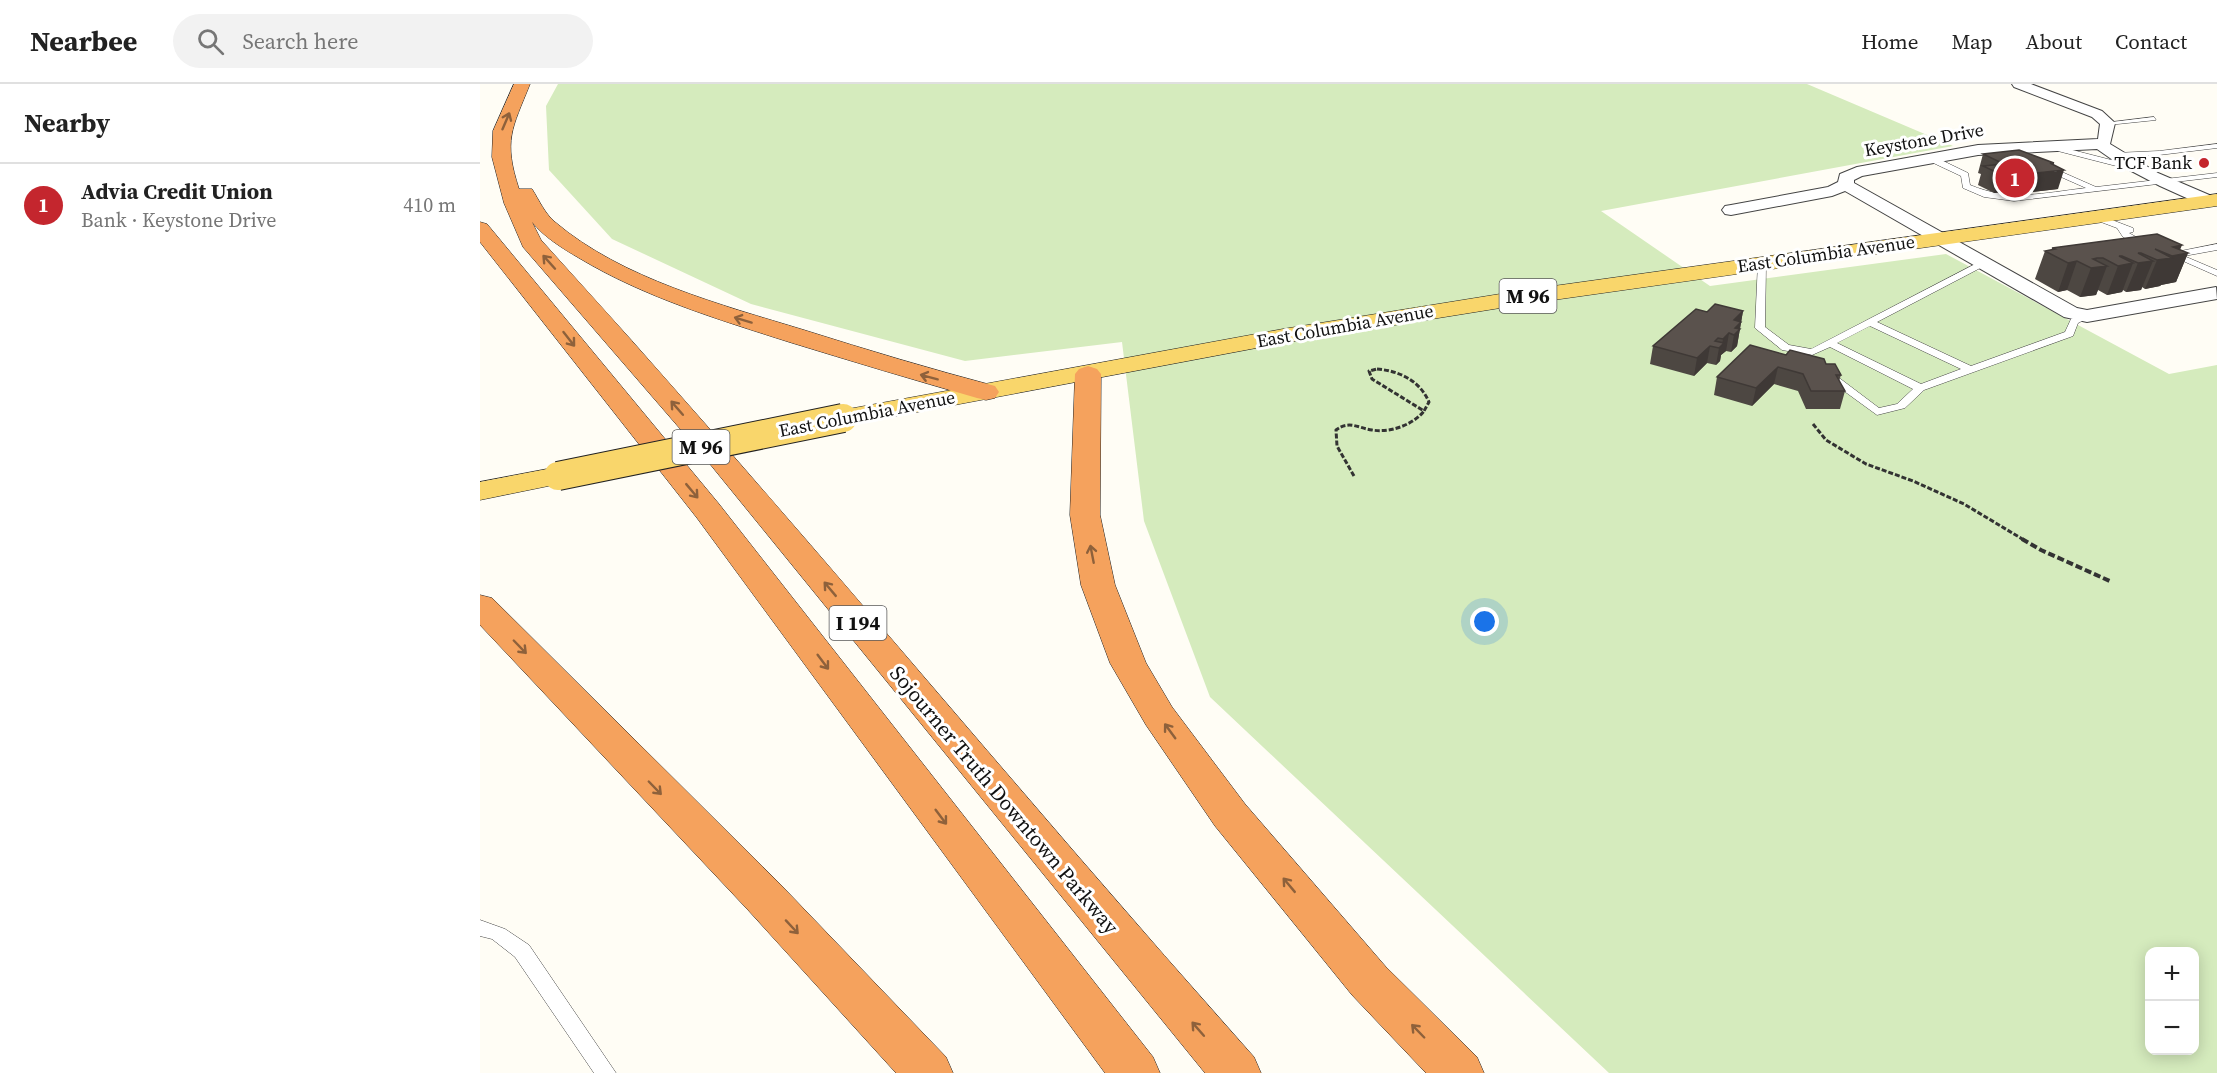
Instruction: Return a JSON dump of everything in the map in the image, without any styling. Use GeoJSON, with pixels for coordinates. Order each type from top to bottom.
{"type":"FeatureCollection","features":[{"type":"Feature","properties":{"kind":"highway","name":"Sojourner Truth Downtown Parkway"},"geometry":{"type":"LineString","coordinates":[[522,84],[502,130],[500,142],[509,193],[531,242],[766,512],[1118,937],[1236,1073]]}},
{"type":"Feature","properties":{"kind":"highway"},"geometry":{"type":"LineString","coordinates":[[504,161],[546,225],[594,257],[636,278],[709,309],[914,373],[986,392]]}},
{"type":"Feature","properties":{"kind":"highway","name":"I 194"},"geometry":{"type":"LineString","coordinates":[[480,228],[708,511],[1135,1073]]}},
{"type":"Feature","properties":{"kind":"highway"},"geometry":{"type":"LineString","coordinates":[[1088,374],[1085,515],[1098,585],[1128,663],[1159,716],[1230,815],[1369,981],[1460,1073]]}},
{"type":"Feature","properties":{"kind":"highway"},"geometry":{"type":"LineString","coordinates":[[480,605],[764,897],[928,1073]]}},
{"type":"Feature","properties":{"kind":"main road","name":"East Columbia Avenue"},"geometry":{"type":"LineString","coordinates":[[480,491],[843,418],[1283,336],[1525,297],[2213,201]]}},
{"type":"Feature","properties":{"kind":"street"},"geometry":{"type":"LineString","coordinates":[[2019,84],[2097,114],[2108,123],[2105,141],[2100,144],[2115,156],[2160,181],[2213,201]]}},
{"type":"Feature","properties":{"kind":"street","name":"Keystone Drive"},"geometry":{"type":"LineString","coordinates":[[1731,210],[1832,191],[1846,185],[1846,178],[1857,172],[1930,158],[2003,148],[2100,144]]}},
{"type":"Feature","properties":{"kind":"street"},"geometry":{"type":"LineString","coordinates":[[1846,185],[2071,313],[2087,316],[2216,293]]}},
{"type":"Feature","properties":{"kind":"lane"},"geometry":{"type":"LineString","coordinates":[[2108,123],[2154,120]]}},
{"type":"Feature","properties":{"kind":"lane"},"geometry":{"type":"LineString","coordinates":[[2115,156],[2159,153],[2215,145]]}},
{"type":"Feature","properties":{"kind":"lane"},"geometry":{"type":"LineString","coordinates":[[2053,147],[2135,168]]}},
{"type":"Feature","properties":{"kind":"lane"},"geometry":{"type":"LineString","coordinates":[[2003,148],[2023,157]]}},
{"type":"Feature","properties":{"kind":"lane"},"geometry":{"type":"LineString","coordinates":[[2159,153],[2168,164]]}},
{"type":"Feature","properties":{"kind":"lane"},"geometry":{"type":"LineString","coordinates":[[1930,158],[1965,175],[1966,186],[1987,195],[2014,200],[2217,175]]}},
{"type":"Feature","properties":{"kind":"lane"},"geometry":{"type":"LineString","coordinates":[[2033,162],[2094,189]]}},
{"type":"Feature","properties":{"kind":"lane"},"geometry":{"type":"LineString","coordinates":[[2186,170],[2204,177]]}},
{"type":"Feature","properties":{"kind":"lane"},"geometry":{"type":"LineString","coordinates":[[2096,217],[2121,228],[2126,235],[2150,247],[2217,247]]}},
{"type":"Feature","properties":{"kind":"lane"},"geometry":{"type":"LineString","coordinates":[[2165,248],[2217,273]]}},
{"type":"Feature","properties":{"kind":"lane"},"geometry":{"type":"LineString","coordinates":[[1803,359],[1812,352],[1983,263]]}},
{"type":"Feature","properties":{"kind":"lane"},"geometry":{"type":"LineString","coordinates":[[1761,264],[1760,328],[1786,348],[1832,376],[1877,412],[1902,406],[1920,388],[2069,334],[2074,321],[2087,316]]}},
{"type":"Feature","properties":{"kind":"lane"},"geometry":{"type":"LineString","coordinates":[[1869,322],[1971,370]]}},
{"type":"Feature","properties":{"kind":"lane"},"geometry":{"type":"LineString","coordinates":[[1830,343],[1920,388]]}},
{"type":"Feature","properties":{"kind":"lane"},"geometry":{"type":"LineString","coordinates":[[480,928],[498,934],[522,951],[606,1073]]}},
{"type":"Feature","properties":{"kind":"path"},"geometry":{"type":"LineString","coordinates":[[1353,476],[1337,446],[1336,430],[1353,424],[1373,430],[1391,428],[1414,420],[1425,412],[1430,402],[1425,392],[1395,372],[1369,371],[1372,379],[1425,412]]}},
{"type":"Feature","properties":{"kind":"path"},"geometry":{"type":"LineString","coordinates":[[1813,424],[1826,440],[1866,464],[1913,481],[1964,504],[2041,550],[2112,582]]}},
{"type":"Feature","properties":{"kind":"green space"},"geometry":{"type":"Polygon","coordinates":[[[558,84],[1807,84],[1953,146],[1601,211],[1710,286],[1946,254],[2169,374],[2217,365],[2217,1073],[1609,1073],[1210,697],[1144,521],[1122,342],[965,361],[751,304],[612,239],[549,170],[546,106],[558,84]]]}},
{"type":"Feature","properties":{"kind":"building"},"geometry":{"type":"Polygon","coordinates":[[[2019,150],[2054,163],[2050,163],[2064,170],[2000,174],[1983,166],[2004,164],[1983,154],[2019,150]]]}},
{"type":"Feature","properties":{"kind":"building"},"geometry":{"type":"Polygon","coordinates":[[[2157,234],[2182,245],[2173,247],[2188,253],[2172,256],[2155,249],[2172,258],[2157,260],[2138,253],[2153,261],[2138,263],[2119,256],[2133,263],[2118,266],[2103,258],[2097,258],[2093,259],[2107,266],[2091,268],[2077,261],[2068,263],[2045,251],[2055,249],[2052,248],[2157,234]]]}},
{"type":"Feature","properties":{"kind":"building"},"geometry":{"type":"Polygon","coordinates":[[[1715,304],[1743,311],[1734,320],[1741,322],[1735,328],[1740,329],[1734,335],[1729,333],[1723,339],[1718,338],[1715,341],[1724,343],[1719,348],[1710,346],[1697,358],[1653,346],[1696,309],[1707,312],[1715,304]]]}},
{"type":"Feature","properties":{"kind":"building"},"geometry":{"type":"Polygon","coordinates":[[[1750,345],[1786,355],[1790,350],[1824,359],[1826,364],[1835,364],[1841,375],[1836,375],[1845,391],[1811,391],[1803,374],[1778,367],[1756,388],[1717,377],[1750,345]]]}},
{"type":"Feature","properties":{"kind":"place","name":"TCF Bank"},"geometry":{"type":"Point","coordinates":[2204,163]}},
{"type":"Feature","properties":{"kind":"place","name":"Advia Credit Union"},"geometry":{"type":"Point","coordinates":[2015,178]}}]}
